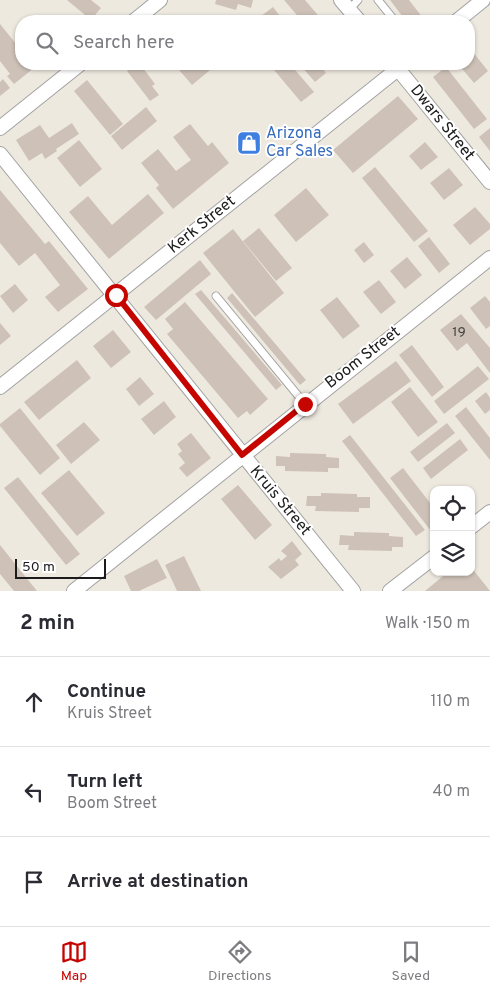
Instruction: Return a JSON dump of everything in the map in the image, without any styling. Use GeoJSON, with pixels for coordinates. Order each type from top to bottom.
{"type":"FeatureCollection","features":[{"type":"Feature","properties":{"kind":"street"},"geometry":{"type":"LineString","coordinates":[[141,15],[160,0]]}},
{"type":"Feature","properties":{"kind":"street"},"geometry":{"type":"LineString","coordinates":[[464,15],[483,0]]}},
{"type":"Feature","properties":{"kind":"street"},"geometry":{"type":"LineString","coordinates":[[350,3],[355,15]]}},
{"type":"Feature","properties":{"kind":"street"},"geometry":{"type":"LineString","coordinates":[[0,128],[72,70]]}},
{"type":"Feature","properties":{"kind":"street","name":"Kerk Street"},"geometry":{"type":"LineString","coordinates":[[0,387],[393,70]]}},
{"type":"Feature","properties":{"kind":"street","name":"Dwars Street"},"geometry":{"type":"LineString","coordinates":[[403,70],[490,182]]}},
{"type":"Feature","properties":{"kind":"street","name":"Kruis Street"},"geometry":{"type":"LineString","coordinates":[[0,154],[354,591]]}},
{"type":"Feature","properties":{"kind":"street","name":"Boom Street"},"geometry":{"type":"LineString","coordinates":[[74,591],[305,404],[490,258]]}},
{"type":"Feature","properties":{"kind":"street"},"geometry":{"type":"LineString","coordinates":[[475,524],[490,512]]}},
{"type":"Feature","properties":{"kind":"street"},"geometry":{"type":"LineString","coordinates":[[390,591],[430,560]]}},
{"type":"Feature","properties":{"kind":"lane"},"geometry":{"type":"LineString","coordinates":[[378,0],[390,15]]}},
{"type":"Feature","properties":{"kind":"lane"},"geometry":{"type":"LineString","coordinates":[[216,296],[305,404]]}},
{"type":"Feature","properties":{"kind":"building"},"geometry":{"type":"Polygon","coordinates":[[[67,0],[91,0],[101,8],[95,15],[85,15],[67,0]]]}},
{"type":"Feature","properties":{"kind":"building"},"geometry":{"type":"Polygon","coordinates":[[[216,0],[253,0],[251,8],[238,4],[236,10],[215,4],[216,0]]]}},
{"type":"Feature","properties":{"kind":"building"},"geometry":{"type":"Polygon","coordinates":[[[284,0],[305,0],[318,15],[297,15],[284,0]]]}},
{"type":"Feature","properties":{"kind":"building"},"geometry":{"type":"Polygon","coordinates":[[[390,0],[409,0],[421,15],[401,15],[390,0]]]}},
{"type":"Feature","properties":{"kind":"building"},"geometry":{"type":"Polygon","coordinates":[[[273,7],[279,15],[262,15],[273,7]]]}},
{"type":"Feature","properties":{"kind":"building"},"geometry":{"type":"Polygon","coordinates":[[[0,24],[15,43],[15,70],[32,70],[14,84],[7,76],[10,74],[0,61],[0,24]]]}},
{"type":"Feature","properties":{"kind":"building"},"geometry":{"type":"Polygon","coordinates":[[[475,55],[488,71],[474,83],[463,70],[475,70],[475,55]]]}},
{"type":"Feature","properties":{"kind":"building"},"geometry":{"type":"Polygon","coordinates":[[[144,70],[155,84],[152,86],[159,95],[150,101],[127,71],[144,70]]]}},
{"type":"Feature","properties":{"kind":"building"},"geometry":{"type":"Polygon","coordinates":[[[179,70],[210,70],[192,85],[179,70]]]}},
{"type":"Feature","properties":{"kind":"building"},"geometry":{"type":"Polygon","coordinates":[[[274,70],[295,70],[314,92],[301,102],[274,70]]]}},
{"type":"Feature","properties":{"kind":"building"},"geometry":{"type":"Polygon","coordinates":[[[304,70],[324,70],[326,73],[315,82],[304,70]]]}},
{"type":"Feature","properties":{"kind":"building"},"geometry":{"type":"Polygon","coordinates":[[[442,70],[448,70],[487,119],[474,129],[433,77],[442,70]]]}},
{"type":"Feature","properties":{"kind":"building"},"geometry":{"type":"Polygon","coordinates":[[[3,79],[10,88],[0,96],[0,82],[3,79]]]}},
{"type":"Feature","properties":{"kind":"building"},"geometry":{"type":"Polygon","coordinates":[[[87,80],[123,124],[110,135],[74,91],[87,80]]]}},
{"type":"Feature","properties":{"kind":"building"},"geometry":{"type":"Polygon","coordinates":[[[398,96],[418,119],[353,173],[333,150],[398,96]]]}},
{"type":"Feature","properties":{"kind":"building"},"geometry":{"type":"Polygon","coordinates":[[[146,107],[157,121],[122,150],[111,136],[146,107]]]}},
{"type":"Feature","properties":{"kind":"building"},"geometry":{"type":"Polygon","coordinates":[[[72,123],[79,134],[56,149],[57,151],[45,159],[42,153],[29,161],[16,140],[40,125],[49,138],[72,123]]]}},
{"type":"Feature","properties":{"kind":"building"},"geometry":{"type":"Polygon","coordinates":[[[190,124],[208,146],[212,142],[229,163],[173,209],[156,188],[159,185],[141,163],[158,149],[176,171],[191,160],[173,137],[190,124]]]}},
{"type":"Feature","properties":{"kind":"building"},"geometry":{"type":"Polygon","coordinates":[[[490,128],[490,151],[479,137],[490,128]]]}},
{"type":"Feature","properties":{"kind":"building"},"geometry":{"type":"Polygon","coordinates":[[[79,140],[102,169],[80,187],[57,158],[79,140]]]}},
{"type":"Feature","properties":{"kind":"building"},"geometry":{"type":"Polygon","coordinates":[[[425,142],[438,157],[421,170],[409,156],[425,142]]]}},
{"type":"Feature","properties":{"kind":"building"},"geometry":{"type":"Polygon","coordinates":[[[375,167],[428,231],[414,242],[362,178],[375,167]]]}},
{"type":"Feature","properties":{"kind":"building"},"geometry":{"type":"Polygon","coordinates":[[[449,168],[463,185],[444,200],[430,183],[449,168]]]}},
{"type":"Feature","properties":{"kind":"building"},"geometry":{"type":"Polygon","coordinates":[[[306,188],[329,215],[296,242],[274,215],[306,188]]]}},
{"type":"Feature","properties":{"kind":"building"},"geometry":{"type":"Polygon","coordinates":[[[0,190],[45,244],[49,241],[88,289],[58,312],[45,297],[60,285],[35,253],[19,266],[0,243],[0,190]]]}},
{"type":"Feature","properties":{"kind":"building"},"geometry":{"type":"Polygon","coordinates":[[[148,194],[164,213],[109,259],[69,212],[88,196],[112,225],[148,194]]]}},
{"type":"Feature","properties":{"kind":"building"},"geometry":{"type":"Polygon","coordinates":[[[475,207],[490,224],[490,229],[470,245],[453,225],[475,207]]]}},
{"type":"Feature","properties":{"kind":"building"},"geometry":{"type":"Polygon","coordinates":[[[259,228],[292,268],[276,281],[243,241],[259,228]]]}},
{"type":"Feature","properties":{"kind":"building"},"geometry":{"type":"Polygon","coordinates":[[[233,229],[284,293],[255,317],[203,253],[233,229]]]}},
{"type":"Feature","properties":{"kind":"building"},"geometry":{"type":"Polygon","coordinates":[[[429,237],[450,264],[439,273],[418,246],[429,237]]]}},
{"type":"Feature","properties":{"kind":"building"},"geometry":{"type":"Polygon","coordinates":[[[364,242],[374,255],[364,263],[354,250],[364,242]]]}},
{"type":"Feature","properties":{"kind":"building"},"geometry":{"type":"Polygon","coordinates":[[[407,257],[422,275],[405,289],[390,271],[407,257]]]}},
{"type":"Feature","properties":{"kind":"building"},"geometry":{"type":"Polygon","coordinates":[[[200,260],[211,274],[156,320],[144,307],[200,260]]]}},
{"type":"Feature","properties":{"kind":"building"},"geometry":{"type":"Polygon","coordinates":[[[379,280],[396,302],[381,314],[363,292],[379,280]]]}},
{"type":"Feature","properties":{"kind":"building"},"geometry":{"type":"Polygon","coordinates":[[[15,284],[28,300],[13,313],[0,296],[15,284]]]}},
{"type":"Feature","properties":{"kind":"building"},"geometry":{"type":"Polygon","coordinates":[[[201,290],[282,385],[276,390],[195,294],[201,290]]]}},
{"type":"Feature","properties":{"kind":"building"},"geometry":{"type":"Polygon","coordinates":[[[232,293],[306,380],[300,385],[227,298],[232,293]]]}},
{"type":"Feature","properties":{"kind":"building"},"geometry":{"type":"Polygon","coordinates":[[[485,296],[490,302],[490,326],[486,329],[470,308],[485,296]]]}},
{"type":"Feature","properties":{"kind":"building"},"geometry":{"type":"Polygon","coordinates":[[[337,297],[360,326],[343,339],[320,310],[337,297]]]}},
{"type":"Feature","properties":{"kind":"building"},"geometry":{"type":"Polygon","coordinates":[[[185,302],[268,399],[250,415],[247,411],[238,418],[167,334],[173,329],[165,319],[185,302]]]}},
{"type":"Feature","properties":{"kind":"building"},"geometry":{"type":"Polygon","coordinates":[[[461,314],[490,348],[490,373],[467,343],[457,351],[440,330],[461,314]]]}},
{"type":"Feature","properties":{"kind":"building"},"geometry":{"type":"Polygon","coordinates":[[[0,323],[11,336],[0,345],[0,323]]]}},
{"type":"Feature","properties":{"kind":"building"},"geometry":{"type":"Polygon","coordinates":[[[113,330],[131,352],[111,368],[93,346],[113,330]]]}},
{"type":"Feature","properties":{"kind":"building"},"geometry":{"type":"Polygon","coordinates":[[[412,345],[444,387],[432,397],[399,355],[412,345]]]}},
{"type":"Feature","properties":{"kind":"building"},"geometry":{"type":"Polygon","coordinates":[[[77,360],[91,378],[39,420],[24,402],[77,360]]]}},
{"type":"Feature","properties":{"kind":"building"},"geometry":{"type":"Polygon","coordinates":[[[396,361],[411,381],[353,424],[338,404],[396,361]]]}},
{"type":"Feature","properties":{"kind":"building"},"geometry":{"type":"Polygon","coordinates":[[[478,366],[489,379],[444,414],[434,401],[478,366]]]}},
{"type":"Feature","properties":{"kind":"building"},"geometry":{"type":"Polygon","coordinates":[[[140,377],[154,394],[139,406],[126,389],[140,377]]]}},
{"type":"Feature","properties":{"kind":"building"},"geometry":{"type":"Polygon","coordinates":[[[410,387],[438,422],[418,437],[391,402],[410,387]]]}},
{"type":"Feature","properties":{"kind":"building"},"geometry":{"type":"Polygon","coordinates":[[[486,392],[490,398],[490,410],[485,414],[475,401],[486,392]]]}},
{"type":"Feature","properties":{"kind":"building"},"geometry":{"type":"Polygon","coordinates":[[[164,401],[176,417],[154,435],[141,419],[164,401]]]}},
{"type":"Feature","properties":{"kind":"building"},"geometry":{"type":"Polygon","coordinates":[[[466,407],[490,438],[490,460],[455,416],[466,407]]]}},
{"type":"Feature","properties":{"kind":"building"},"geometry":{"type":"Polygon","coordinates":[[[20,408],[60,458],[40,475],[0,426],[20,408]]]}},
{"type":"Feature","properties":{"kind":"building"},"geometry":{"type":"Polygon","coordinates":[[[84,422],[100,440],[71,464],[56,445],[84,422]]]}},
{"type":"Feature","properties":{"kind":"building"},"geometry":{"type":"Polygon","coordinates":[[[447,423],[455,433],[418,462],[410,452],[447,423]]]}},
{"type":"Feature","properties":{"kind":"building"},"geometry":{"type":"Polygon","coordinates":[[[191,433],[211,458],[187,477],[179,468],[185,463],[178,454],[182,451],[177,444],[191,433]]]}},
{"type":"Feature","properties":{"kind":"building"},"geometry":{"type":"Polygon","coordinates":[[[350,435],[425,530],[416,536],[342,441],[350,435]]]}},
{"type":"Feature","properties":{"kind":"building"},"geometry":{"type":"Polygon","coordinates":[[[460,439],[468,450],[431,479],[423,468],[460,439]]]}},
{"type":"Feature","properties":{"kind":"building"},"geometry":{"type":"Polygon","coordinates":[[[290,453],[326,454],[326,457],[339,458],[339,468],[328,468],[328,472],[285,471],[285,466],[276,466],[276,456],[290,457],[290,453]]]}},
{"type":"Feature","properties":{"kind":"building"},"geometry":{"type":"Polygon","coordinates":[[[403,468],[430,503],[430,530],[390,478],[403,468]]]}},
{"type":"Feature","properties":{"kind":"building"},"geometry":{"type":"Polygon","coordinates":[[[69,470],[105,513],[77,536],[41,493],[69,470]]]}},
{"type":"Feature","properties":{"kind":"building"},"geometry":{"type":"Polygon","coordinates":[[[18,477],[80,554],[66,565],[4,488],[18,477]]]}},
{"type":"Feature","properties":{"kind":"building"},"geometry":{"type":"Polygon","coordinates":[[[238,485],[272,525],[255,540],[221,499],[238,485]]]}},
{"type":"Feature","properties":{"kind":"building"},"geometry":{"type":"Polygon","coordinates":[[[321,493],[357,494],[357,497],[370,497],[370,508],[359,508],[359,512],[315,511],[316,506],[306,506],[307,496],[321,496],[321,493]]]}},
{"type":"Feature","properties":{"kind":"building"},"geometry":{"type":"Polygon","coordinates":[[[354,532],[389,533],[389,536],[403,537],[403,547],[392,547],[392,551],[348,550],[349,545],[339,545],[340,535],[354,536],[354,532]]]}},
{"type":"Feature","properties":{"kind":"building"},"geometry":{"type":"Polygon","coordinates":[[[292,541],[302,554],[295,560],[299,565],[281,579],[268,567],[279,558],[281,561],[287,556],[281,551],[292,541]]]}},
{"type":"Feature","properties":{"kind":"building"},"geometry":{"type":"Polygon","coordinates":[[[0,545],[37,591],[14,591],[0,574],[0,545]]]}},
{"type":"Feature","properties":{"kind":"building"},"geometry":{"type":"Polygon","coordinates":[[[184,556],[201,591],[177,591],[165,565],[184,556]]]}},
{"type":"Feature","properties":{"kind":"building"},"geometry":{"type":"Polygon","coordinates":[[[157,559],[167,578],[139,591],[131,591],[124,576],[157,559]]]}},
{"type":"Feature","properties":{"kind":"building"},"geometry":{"type":"Polygon","coordinates":[[[475,572],[490,591],[425,591],[443,576],[475,576],[475,572]]]}},
{"type":"Feature","properties":{"kind":"place","name":"Arizona Car Sales"},"geometry":{"type":"Point","coordinates":[249,143]}},
{"type":"Feature","properties":{"kind":"route"},"geometry":{"type":"LineString","coordinates":[[116,295],[242,455],[305,404]]}}]}
